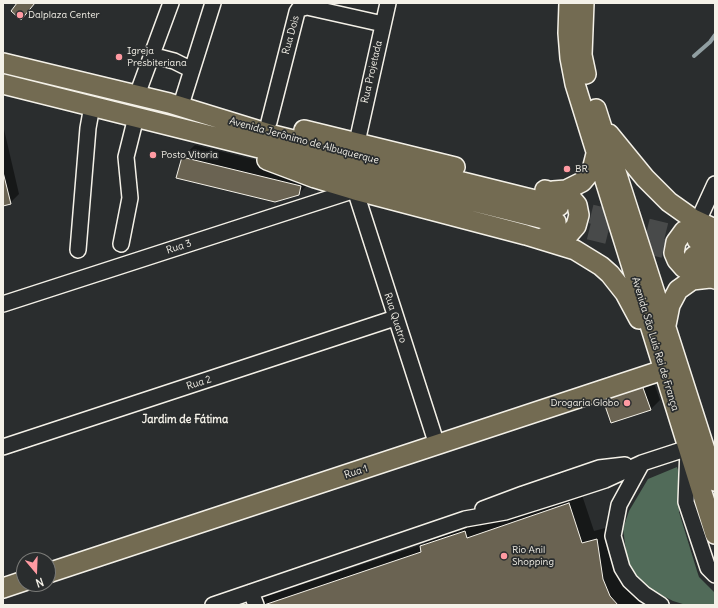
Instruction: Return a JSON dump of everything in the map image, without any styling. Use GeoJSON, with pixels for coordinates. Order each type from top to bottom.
{"type":"FeatureCollection","features":[{"type":"Feature","properties":{"kind":"main road","name":"Avenida São Luís Rei de França"},"geometry":{"type":"LineString","coordinates":[[570,3],[568,32],[570,58],[575,84],[715,534]]}},
{"type":"Feature","properties":{"kind":"main road","name":"Avenida São Luís Rei de França"},"geometry":{"type":"LineString","coordinates":[[584,3],[582,55],[587,80],[715,481]]}},
{"type":"Feature","properties":{"kind":"main road","name":"Avenida Jerônimo de Albuquerque"},"geometry":{"type":"LineString","coordinates":[[3,63],[175,104],[273,135],[555,206]]}},
{"type":"Feature","properties":{"kind":"main road","name":"Avenida Jerônimo de Albuquerque"},"geometry":{"type":"LineString","coordinates":[[3,84],[195,132],[555,206]]}},
{"type":"Feature","properties":{"kind":"main road"},"geometry":{"type":"LineString","coordinates":[[175,104],[269,122],[357,142],[555,206]]}},
{"type":"Feature","properties":{"kind":"main road"},"geometry":{"type":"LineString","coordinates":[[601,125],[657,191],[683,212],[705,237],[714,273]]}},
{"type":"Feature","properties":{"kind":"main road"},"geometry":{"type":"LineString","coordinates":[[195,132],[316,178],[355,190],[526,235],[575,250],[601,266],[610,274],[625,293],[663,370]]}},
{"type":"Feature","properties":{"kind":"main road"},"geometry":{"type":"LineString","coordinates":[[555,206],[566,190],[582,182],[592,170],[596,154]]}},
{"type":"Feature","properties":{"kind":"main road"},"geometry":{"type":"LineString","coordinates":[[526,235],[560,237],[568,234],[576,226],[579,215],[575,202],[569,197],[555,206]]}},
{"type":"Feature","properties":{"kind":"main road"},"geometry":{"type":"LineString","coordinates":[[705,237],[696,227],[688,229],[679,236],[674,249],[677,260],[682,267],[714,273]]}},
{"type":"Feature","properties":{"kind":"main road"},"geometry":{"type":"LineString","coordinates":[[666,326],[670,305],[678,290],[692,280],[706,277],[714,273]]}},
{"type":"Feature","properties":{"kind":"main road","name":"Rua 1"},"geometry":{"type":"LineString","coordinates":[[56,570],[663,370]]}},
{"type":"Feature","properties":{"kind":"main road"},"geometry":{"type":"LineString","coordinates":[[3,588],[16,584]]}},
{"type":"Feature","properties":{"kind":"street"},"geometry":{"type":"LineString","coordinates":[[137,95],[171,3]]}},
{"type":"Feature","properties":{"kind":"street"},"geometry":{"type":"LineString","coordinates":[[175,104],[192,70],[213,3]]}},
{"type":"Feature","properties":{"kind":"street","name":"Rua Projetada"},"geometry":{"type":"LineString","coordinates":[[357,142],[388,3]]}},
{"type":"Feature","properties":{"kind":"street","name":"Rua Dois"},"geometry":{"type":"LineString","coordinates":[[269,122],[299,9],[307,7],[383,24]]}},
{"type":"Feature","properties":{"kind":"street"},"geometry":{"type":"LineString","coordinates":[[151,56],[174,61],[192,70]]}},
{"type":"Feature","properties":{"kind":"street"},"geometry":{"type":"LineString","coordinates":[[78,250],[88,128],[92,106]]}},
{"type":"Feature","properties":{"kind":"street"},"geometry":{"type":"LineString","coordinates":[[121,244],[130,198],[126,157],[136,117]]}},
{"type":"Feature","properties":{"kind":"street"},"geometry":{"type":"LineString","coordinates":[[705,237],[715,184]]}},
{"type":"Feature","properties":{"kind":"street","name":"Rua 3"},"geometry":{"type":"LineString","coordinates":[[3,304],[355,190]]}},
{"type":"Feature","properties":{"kind":"street","name":"Rua Quatro"},"geometry":{"type":"LineString","coordinates":[[355,190],[437,445]]}},
{"type":"Feature","properties":{"kind":"street","name":"Rua 2"},"geometry":{"type":"LineString","coordinates":[[3,447],[395,318]]}},
{"type":"Feature","properties":{"kind":"street"},"geometry":{"type":"LineString","coordinates":[[213,605],[254,598],[465,518],[505,512],[604,480],[642,463],[688,448],[686,502],[708,568],[715,575]]}},
{"type":"Feature","properties":{"kind":"street"},"geometry":{"type":"LineString","coordinates":[[642,463],[619,505],[613,536],[622,568],[630,581],[644,594],[661,605]]}},
{"type":"Feature","properties":{"kind":"green space"},"geometry":{"type":"Polygon","coordinates":[[[677,467],[680,476],[679,512],[699,577],[715,593],[715,605],[686,605],[673,601],[650,589],[637,579],[628,565],[623,529],[629,511],[648,479],[677,467]]]}},
{"type":"Feature","properties":{"kind":"building","name":"Dalplaza Center"},"geometry":{"type":"Polygon","coordinates":[[[17,3],[35,3],[21,20],[11,11],[17,3]]]}},
{"type":"Feature","properties":{"kind":"building"},"geometry":{"type":"Polygon","coordinates":[[[182,157],[301,186],[299,195],[275,202],[176,178],[182,157]]]}},
{"type":"Feature","properties":{"kind":"building"},"geometry":{"type":"Polygon","coordinates":[[[3,172],[11,204],[3,206],[3,172]]]}},
{"type":"Feature","properties":{"kind":"building","name":"Drogaria Globo"},"geometry":{"type":"Polygon","coordinates":[[[642,385],[651,410],[611,423],[602,397],[642,385]]]}},
{"type":"Feature","properties":{"kind":"building","name":"Rio Anil Shopping"},"geometry":{"type":"Polygon","coordinates":[[[569,503],[582,543],[597,539],[603,579],[610,596],[618,605],[264,605],[421,552],[420,546],[465,531],[467,538],[569,503]]]}},
{"type":"Feature","properties":{"kind":"waterway"},"geometry":{"type":"LineString","coordinates":[[694,56],[710,42],[715,35]]}},
{"type":"Feature","properties":{"kind":"tunnel"},"geometry":{"type":"LineString","coordinates":[[563,207],[696,240]]}},
{"type":"Feature","properties":{"kind":"tunnel"},"geometry":{"type":"LineString","coordinates":[[561,223],[690,255]]}},
{"type":"Feature","properties":{"kind":"place","name":"Dalplaza Center"},"geometry":{"type":"Point","coordinates":[20,15]}},
{"type":"Feature","properties":{"kind":"place","name":"Igreja Presbiteriana"},"geometry":{"type":"Point","coordinates":[119,57]}},
{"type":"Feature","properties":{"kind":"place","name":"Posto Vitoria"},"geometry":{"type":"Point","coordinates":[153,155]}},
{"type":"Feature","properties":{"kind":"place","name":"BR"},"geometry":{"type":"Point","coordinates":[567,169]}},
{"type":"Feature","properties":{"kind":"place","name":"Drogaria Globo"},"geometry":{"type":"Point","coordinates":[627,403]}},
{"type":"Feature","properties":{"kind":"place","name":"Rio Anil Shopping"},"geometry":{"type":"Point","coordinates":[504,556]}},
{"type":"Feature","properties":{"kind":"district","name":"Jardim de Fátima"},"geometry":{"type":"Point","coordinates":[185,420]}}]}
